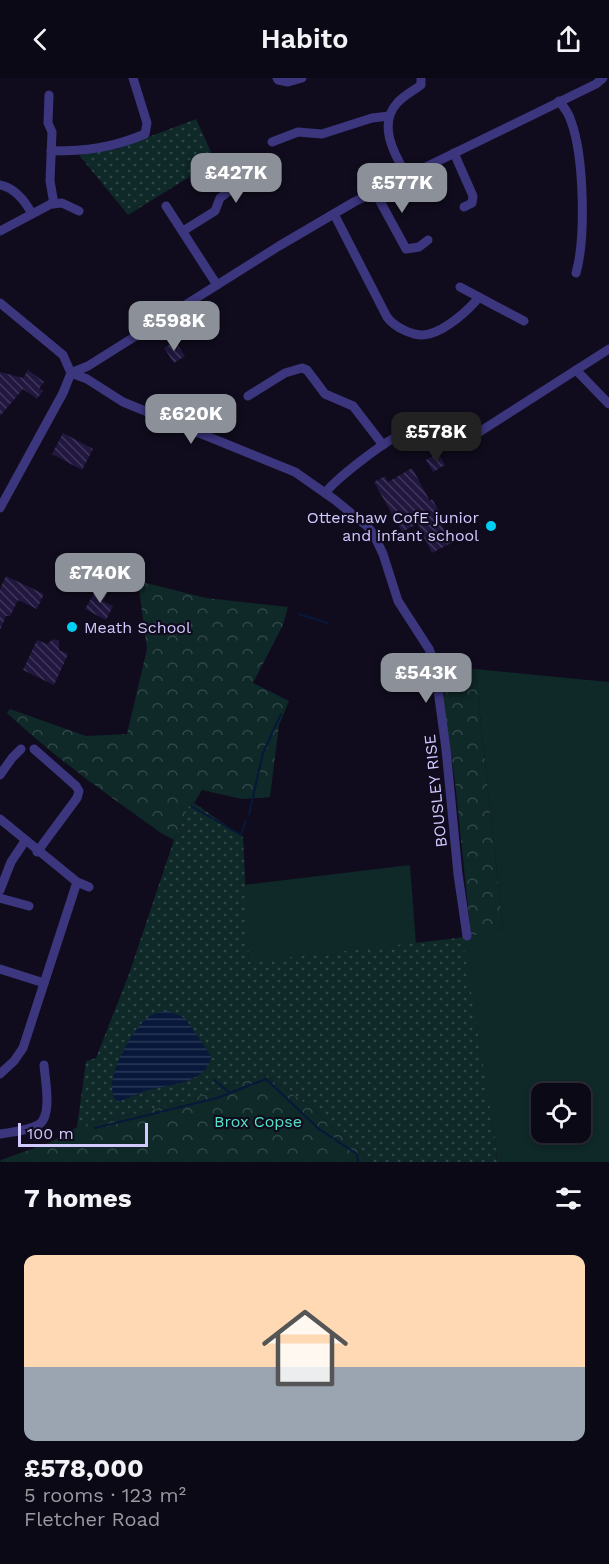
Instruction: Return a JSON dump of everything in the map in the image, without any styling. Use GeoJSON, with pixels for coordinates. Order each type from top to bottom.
{"type":"FeatureCollection","features":[{"type":"Feature","properties":{"kind":"street"},"geometry":{"type":"LineString","coordinates":[[51,151],[86,151],[145,134],[147,123],[133,78]]}},
{"type":"Feature","properties":{"kind":"street"},"geometry":{"type":"LineString","coordinates":[[277,78],[288,82],[302,78]]}},
{"type":"Feature","properties":{"kind":"street"},"geometry":{"type":"LineString","coordinates":[[407,176],[392,149],[388,130],[389,116],[397,103],[421,85],[421,78]]}},
{"type":"Feature","properties":{"kind":"street"},"geometry":{"type":"LineString","coordinates":[[71,373],[88,366],[334,214],[596,84],[603,78]]}},
{"type":"Feature","properties":{"kind":"street"},"geometry":{"type":"LineString","coordinates":[[49,95],[48,123],[52,132],[50,177],[54,204]]}},
{"type":"Feature","properties":{"kind":"street"},"geometry":{"type":"LineString","coordinates":[[559,101],[571,120],[581,178],[582,234],[581,257],[577,274]]}},
{"type":"Feature","properties":{"kind":"street"},"geometry":{"type":"LineString","coordinates":[[272,142],[298,132],[322,134],[372,118],[389,116]]}},
{"type":"Feature","properties":{"kind":"street"},"geometry":{"type":"LineString","coordinates":[[454,153],[473,196],[472,203],[464,207]]}},
{"type":"Feature","properties":{"kind":"street"},"geometry":{"type":"LineString","coordinates":[[183,231],[215,211],[220,198],[237,185],[238,180],[225,159]]}},
{"type":"Feature","properties":{"kind":"street"},"geometry":{"type":"LineString","coordinates":[[0,185],[7,186],[25,201],[32,214]]}},
{"type":"Feature","properties":{"kind":"street"},"geometry":{"type":"LineString","coordinates":[[375,192],[406,249],[419,247],[428,240]]}},
{"type":"Feature","properties":{"kind":"street"},"geometry":{"type":"LineString","coordinates":[[0,231],[54,204],[62,203],[79,211]]}},
{"type":"Feature","properties":{"kind":"street"},"geometry":{"type":"LineString","coordinates":[[166,206],[217,285]]}},
{"type":"Feature","properties":{"kind":"street"},"geometry":{"type":"LineString","coordinates":[[334,214],[387,317],[395,326],[427,335],[459,317],[479,297]]}},
{"type":"Feature","properties":{"kind":"street"},"geometry":{"type":"LineString","coordinates":[[460,287],[524,321]]}},
{"type":"Feature","properties":{"kind":"street"},"geometry":{"type":"LineString","coordinates":[[0,303],[63,355],[71,373],[69,381],[0,508]]}},
{"type":"Feature","properties":{"kind":"street"},"geometry":{"type":"LineString","coordinates":[[325,493],[337,480],[394,437],[407,433],[472,436],[609,349]]}},
{"type":"Feature","properties":{"kind":"street"},"geometry":{"type":"LineString","coordinates":[[248,397],[285,373],[302,368],[307,370],[325,394],[353,406],[383,445]]}},
{"type":"Feature","properties":{"kind":"street"},"geometry":{"type":"LineString","coordinates":[[576,370],[609,404]]}},
{"type":"Feature","properties":{"kind":"street","name":"BOUSLEY RISE"},"geometry":{"type":"LineString","coordinates":[[71,373],[123,402],[295,472],[368,527],[374,535],[383,554],[398,601],[429,649],[434,661],[467,936]]}},
{"type":"Feature","properties":{"kind":"street"},"geometry":{"type":"LineString","coordinates":[[34,749],[79,791],[77,798],[37,852]]}},
{"type":"Feature","properties":{"kind":"street"},"geometry":{"type":"LineString","coordinates":[[0,775],[21,750]]}},
{"type":"Feature","properties":{"kind":"street"},"geometry":{"type":"LineString","coordinates":[[0,819],[37,852],[77,882],[89,887]]}},
{"type":"Feature","properties":{"kind":"street"},"geometry":{"type":"LineString","coordinates":[[0,890],[11,862],[25,841]]}},
{"type":"Feature","properties":{"kind":"street"},"geometry":{"type":"LineString","coordinates":[[0,1074],[14,1061],[23,1048],[77,882]]}},
{"type":"Feature","properties":{"kind":"street"},"geometry":{"type":"LineString","coordinates":[[0,898],[29,906]]}},
{"type":"Feature","properties":{"kind":"street"},"geometry":{"type":"LineString","coordinates":[[0,969],[44,982]]}},
{"type":"Feature","properties":{"kind":"street"},"geometry":{"type":"LineString","coordinates":[[0,1134],[31,1128],[45,1118],[44,1065]]}},
{"type":"Feature","properties":{"kind":"green space"},"geometry":{"type":"Polygon","coordinates":[[[196,119],[215,161],[128,215],[79,155],[117,149],[196,119]]]}},
{"type":"Feature","properties":{"kind":"green space"},"geometry":{"type":"Polygon","coordinates":[[[138,581],[206,598],[288,607],[283,625],[253,683],[289,701],[279,725],[270,797],[242,799],[202,790],[194,803],[190,804],[174,840],[82,776],[7,713],[10,709],[86,736],[127,734],[147,649],[138,581]]]}},
{"type":"Feature","properties":{"kind":"green space"},"geometry":{"type":"Polygon","coordinates":[[[438,668],[475,669],[503,928],[471,936],[455,781],[438,668]]]}},
{"type":"Feature","properties":{"kind":"green space"},"geometry":{"type":"Polygon","coordinates":[[[475,669],[609,682],[609,1162],[497,1162],[495,1138],[458,938],[503,928],[475,669]]]}},
{"type":"Feature","properties":{"kind":"green space"},"geometry":{"type":"Polygon","coordinates":[[[194,803],[243,837],[249,962],[458,938],[463,943],[497,1162],[372,1162],[310,1106],[264,1075],[172,1105],[77,1127],[86,1061],[96,1058],[129,974],[174,840],[190,804],[194,803]]]}},
{"type":"Feature","properties":{"kind":"green space"},"geometry":{"type":"Polygon","coordinates":[[[410,865],[416,944],[249,963],[244,885],[410,865]]]}},
{"type":"Feature","properties":{"kind":"green space","name":"Brox Copse"},"geometry":{"type":"Polygon","coordinates":[[[264,1075],[310,1106],[372,1162],[0,1162],[51,1142],[77,1127],[172,1105],[264,1075]]]}},
{"type":"Feature","properties":{"kind":"water"},"geometry":{"type":"Polygon","coordinates":[[[168,1011],[185,1018],[211,1056],[208,1066],[202,1073],[184,1082],[145,1091],[118,1102],[113,1095],[112,1084],[119,1059],[133,1035],[148,1017],[168,1011]]]}},
{"type":"Feature","properties":{"kind":"building"},"geometry":{"type":"Polygon","coordinates":[[[175,341],[185,356],[174,363],[164,348],[175,341]]]}},
{"type":"Feature","properties":{"kind":"building"},"geometry":{"type":"Polygon","coordinates":[[[28,370],[44,382],[39,389],[43,391],[37,399],[23,389],[0,416],[0,372],[23,378],[28,370]]]}},
{"type":"Feature","properties":{"kind":"building"},"geometry":{"type":"Polygon","coordinates":[[[63,433],[93,449],[82,470],[52,454],[63,433]]]}},
{"type":"Feature","properties":{"kind":"building"},"geometry":{"type":"Polygon","coordinates":[[[438,453],[445,465],[433,472],[426,460],[438,453]]]}},
{"type":"Feature","properties":{"kind":"building"},"geometry":{"type":"Polygon","coordinates":[[[412,468],[430,501],[432,499],[439,511],[435,513],[451,543],[432,553],[417,524],[402,532],[374,482],[385,476],[388,482],[412,468]]]}},
{"type":"Feature","properties":{"kind":"building"},"geometry":{"type":"Polygon","coordinates":[[[6,576],[44,594],[37,609],[18,600],[10,616],[6,616],[0,630],[0,589],[6,576]]]}},
{"type":"Feature","properties":{"kind":"building"},"geometry":{"type":"Polygon","coordinates":[[[99,585],[109,590],[103,601],[113,606],[106,620],[85,609],[99,585]]]}},
{"type":"Feature","properties":{"kind":"building"},"geometry":{"type":"Polygon","coordinates":[[[53,639],[59,641],[59,650],[68,654],[54,685],[23,670],[37,640],[47,644],[53,639]]]}},
{"type":"Feature","properties":{"kind":"waterway"},"geometry":{"type":"LineString","coordinates":[[299,614],[328,623]]}},
{"type":"Feature","properties":{"kind":"waterway"},"geometry":{"type":"LineString","coordinates":[[249,814],[263,753],[281,714]]}},
{"type":"Feature","properties":{"kind":"waterway"},"geometry":{"type":"LineString","coordinates":[[191,806],[241,835],[246,821]]}},
{"type":"Feature","properties":{"kind":"waterway"},"geometry":{"type":"LineString","coordinates":[[95,1128],[217,1098],[266,1079],[319,1129],[357,1154],[358,1162]]}},
{"type":"Feature","properties":{"kind":"waterway"},"geometry":{"type":"LineString","coordinates":[[214,1080],[230,1093]]}},
{"type":"Feature","properties":{"kind":"place","name":"Ottershaw CofE junior and infant school"},"geometry":{"type":"Point","coordinates":[491,526]}},
{"type":"Feature","properties":{"kind":"place","name":"Meath School"},"geometry":{"type":"Point","coordinates":[72,627]}}]}
